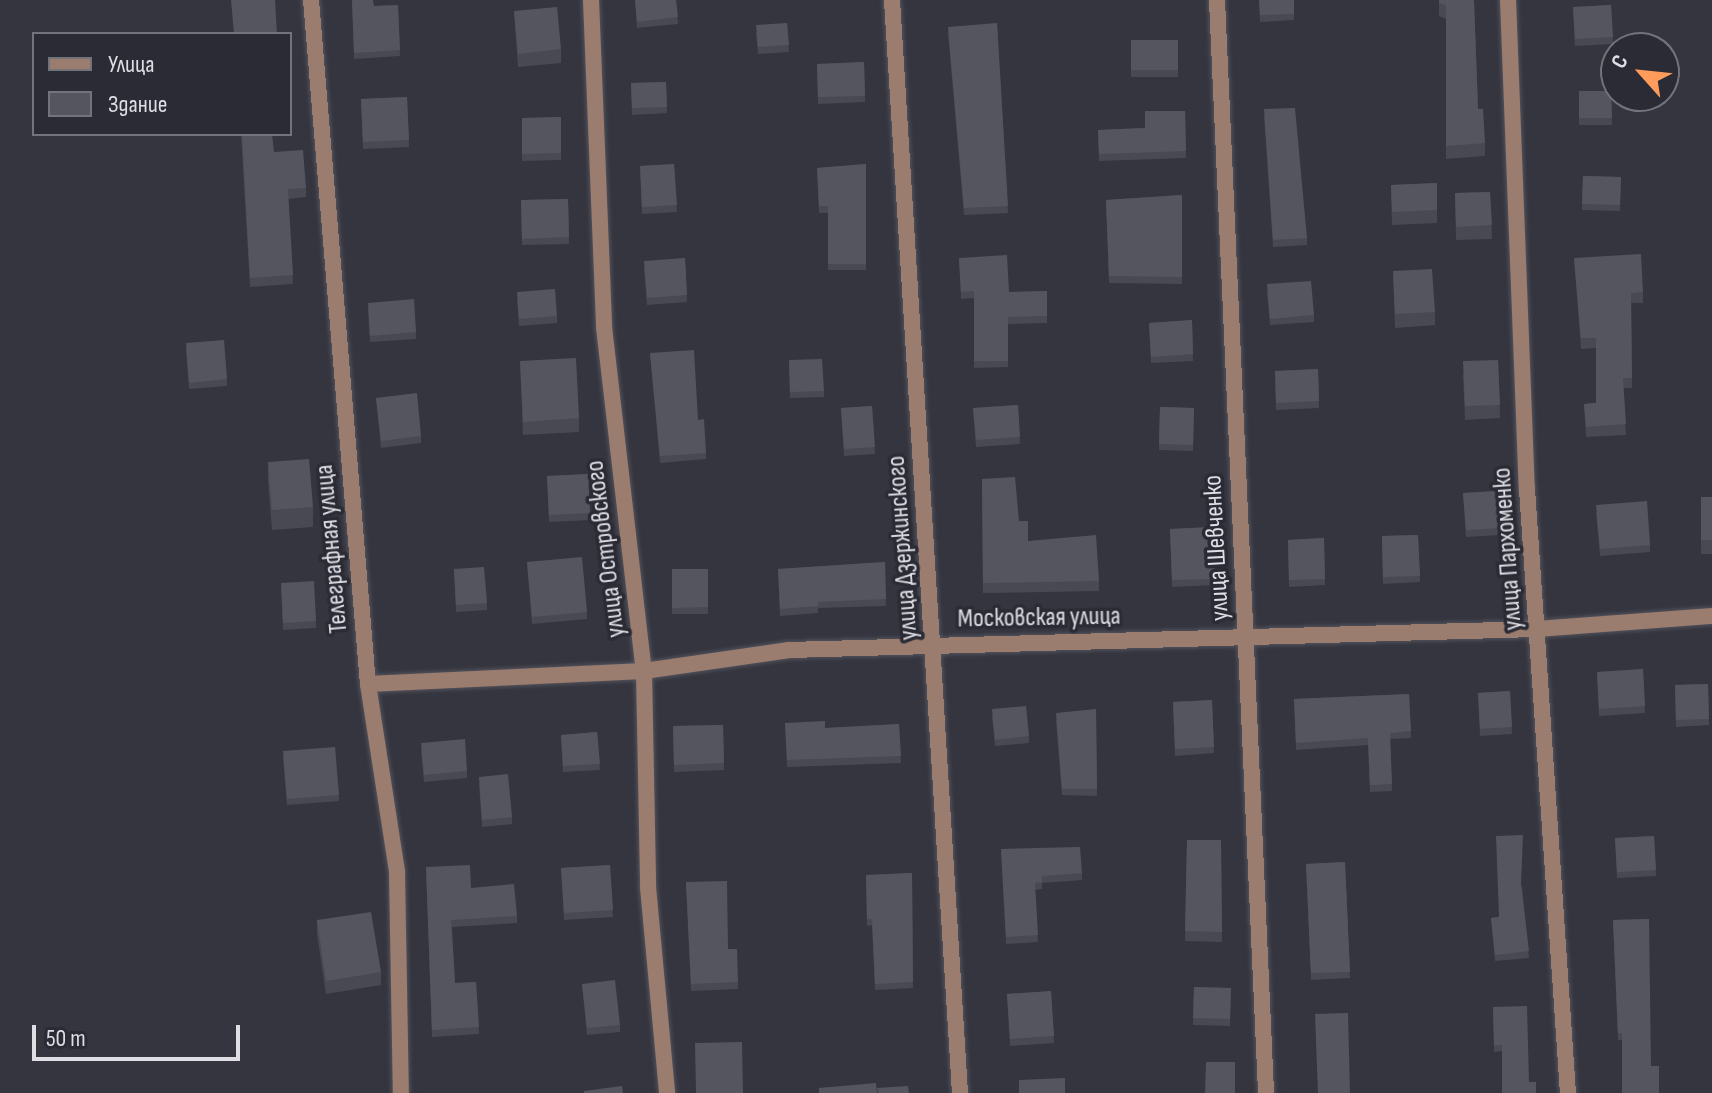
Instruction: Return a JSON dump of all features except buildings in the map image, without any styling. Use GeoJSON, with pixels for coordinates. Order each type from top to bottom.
{"type":"FeatureCollection","features":[{"type":"Feature","properties":{"kind":"street","name":"Телеграфная улица"},"geometry":{"type":"LineString","coordinates":[[311,0],[368,684],[397,872],[401,1093]]}},
{"type":"Feature","properties":{"kind":"street","name":"улица Островского"},"geometry":{"type":"LineString","coordinates":[[591,0],[604,327],[644,671],[648,887],[667,1093]]}},
{"type":"Feature","properties":{"kind":"street","name":"улица Дзержинского"},"geometry":{"type":"LineString","coordinates":[[892,0],[960,1093]]}},
{"type":"Feature","properties":{"kind":"street","name":"улица Шевченко"},"geometry":{"type":"LineString","coordinates":[[1217,0],[1266,1093]]}},
{"type":"Feature","properties":{"kind":"street","name":"улица Пархоменко"},"geometry":{"type":"LineString","coordinates":[[1508,0],[1527,489],[1568,1093]]}},
{"type":"Feature","properties":{"kind":"street","name":"Московская улица"},"geometry":{"type":"LineString","coordinates":[[368,684],[644,671],[789,650],[1538,629],[1712,616]]}}]}
